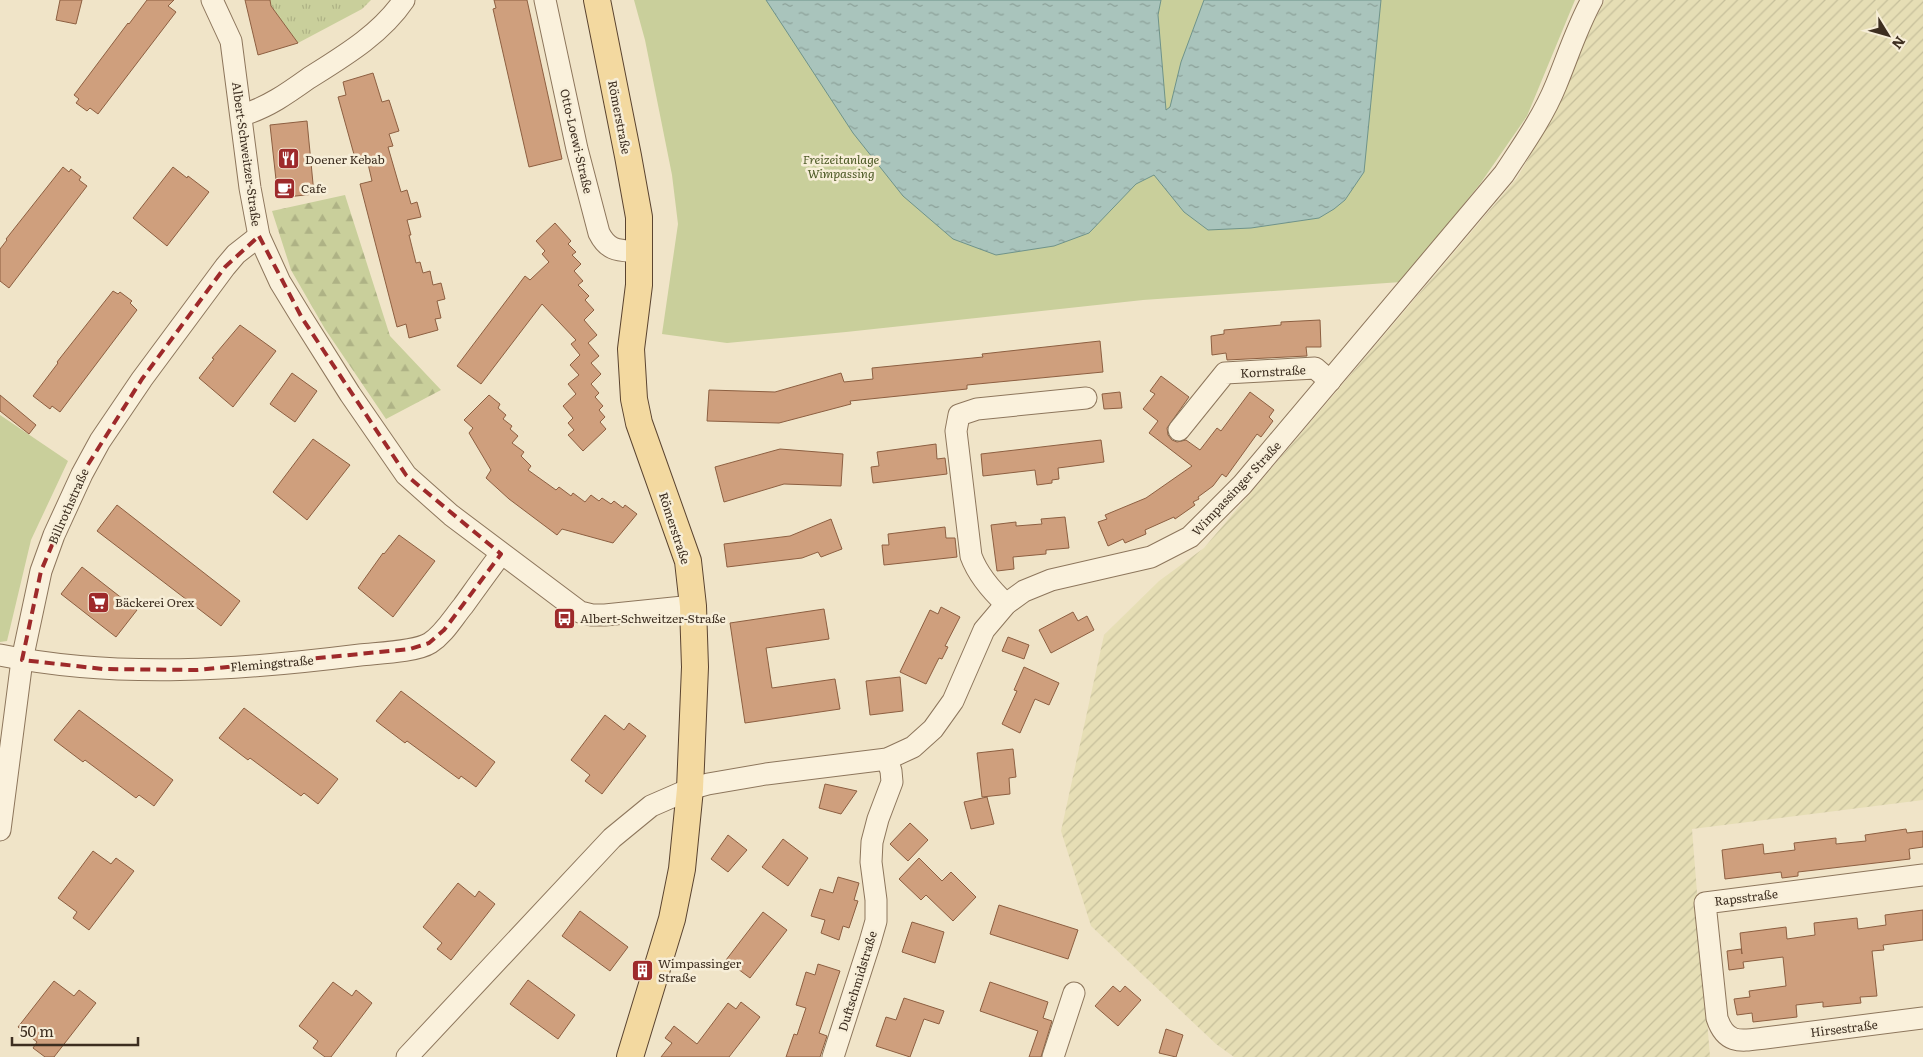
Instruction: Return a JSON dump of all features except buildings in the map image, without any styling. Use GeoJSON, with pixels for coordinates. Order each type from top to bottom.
{"type":"FeatureCollection","features":[{"type":"Feature","properties":{"kind":"main road","name":"Römerstraße"},"geometry":{"type":"LineString","coordinates":[[597,0],[639,217],[639,285],[631,349],[634,398],[639,423],[688,561],[693,606],[695,667],[690,789],[686,838],[678,894],[657,972],[630,1057]]}},
{"type":"Feature","properties":{"kind":"street","name":"Albert-Schweitzer-Straße"},"geometry":{"type":"LineString","coordinates":[[212,0],[231,41],[251,196],[259,236],[280,282],[302,318],[350,394],[406,475],[451,515],[580,612],[592,615],[605,615],[693,606]]}},
{"type":"Feature","properties":{"kind":"street"},"geometry":{"type":"LineString","coordinates":[[242,115],[271,103],[361,43],[389,19],[404,0]]}},
{"type":"Feature","properties":{"kind":"street","name":"Otto-Loewi-Straße"},"geometry":{"type":"LineString","coordinates":[[545,0],[577,148],[599,233],[609,247],[616,250],[640,252]]}},
{"type":"Feature","properties":{"kind":"street","name":"Wimpassinger Straße"},"geometry":{"type":"LineString","coordinates":[[407,1057],[612,838],[651,806],[690,789],[708,784],[766,774],[887,759],[913,747],[933,730],[953,701],[984,630],[1006,604],[1024,591],[1051,580],[1151,558],[1190,538],[1242,485],[1504,174],[1534,128],[1555,86],[1583,16],[1592,0]]}},
{"type":"Feature","properties":{"kind":"street","name":"Billrothstraße"},"geometry":{"type":"LineString","coordinates":[[0,830],[22,660],[41,570],[54,535],[93,453],[142,379],[225,267],[236,254],[259,236]]}},
{"type":"Feature","properties":{"kind":"street","name":"Kornstraße"},"geometry":{"type":"LineString","coordinates":[[1179,430],[1225,373],[1315,368],[1330,381]]}},
{"type":"Feature","properties":{"kind":"street"},"geometry":{"type":"LineString","coordinates":[[1006,604],[983,578],[971,556],[956,431],[960,415],[977,409],[1086,398]]}},
{"type":"Feature","properties":{"kind":"street","name":"Flemingstraße"},"geometry":{"type":"LineString","coordinates":[[0,655],[22,660],[103,669],[198,670],[339,658],[410,649],[429,644],[444,630],[501,554]]}},
{"type":"Feature","properties":{"kind":"street","name":"Duftschmidstraße"},"geometry":{"type":"LineString","coordinates":[[833,1057],[876,921],[876,900],[871,862],[872,842],[878,818],[892,782],[887,759]]}},
{"type":"Feature","properties":{"kind":"street","name":"Rapsstraße"},"geometry":{"type":"LineString","coordinates":[[1727,1036],[1721,1029],[1717,1018],[1705,902],[1923,875]]}},
{"type":"Feature","properties":{"kind":"street"},"geometry":{"type":"LineString","coordinates":[[1053,1057],[1074,993]]}},
{"type":"Feature","properties":{"kind":"street","name":"Hirsestraße"},"geometry":{"type":"LineString","coordinates":[[1727,1036],[1766,1048],[1923,1018]]}},
{"type":"Feature","properties":{"kind":"highlighted area"},"geometry":{"type":"Polygon","coordinates":[[[259,236],[302,318],[406,475],[501,554],[444,630],[429,643],[410,649],[197,670],[103,669],[22,660],[41,571],[82,474],[142,379],[225,267],[259,236]]]}},
{"type":"Feature","properties":{"kind":"shaded area"},"geometry":{"type":"Polygon","coordinates":[[[1605,0],[1923,0],[1923,800],[1692,829],[1710,1057],[1234,1057],[1216,1044],[1091,926],[1061,831],[1104,635],[1159,581],[1204,548],[1517,178],[1558,107],[1590,29],[1605,0]]]}},
{"type":"Feature","properties":{"kind":"green space"},"geometry":{"type":"Polygon","coordinates":[[[270,0],[371,0],[362,9],[298,43],[271,6],[270,0]]]}},
{"type":"Feature","properties":{"kind":"green space","name":"Freizeitanlage Wimpassing"},"geometry":{"type":"Polygon","coordinates":[[[634,0],[1575,0],[1527,116],[1480,184],[1401,282],[1143,300],[727,343],[662,334],[678,224],[672,175],[645,40],[634,0]]]}},
{"type":"Feature","properties":{"kind":"green space"},"geometry":{"type":"Polygon","coordinates":[[[345,195],[390,336],[441,390],[386,419],[325,329],[291,270],[272,211],[345,195]]]}},
{"type":"Feature","properties":{"kind":"green space"},"geometry":{"type":"Polygon","coordinates":[[[0,415],[68,461],[31,540],[7,641],[0,642],[0,415]]]}},
{"type":"Feature","properties":{"kind":"water"},"geometry":{"type":"Polygon","coordinates":[[[766,0],[1161,0],[1158,15],[1166,110],[1170,107],[1181,62],[1204,0],[1381,0],[1364,172],[1345,200],[1319,218],[1251,228],[1208,230],[1184,212],[1154,175],[1136,184],[1089,233],[1054,246],[996,255],[953,239],[903,196],[853,133],[766,0]]]}},
{"type":"Feature","properties":{"kind":"place","name":"Doener Kebab"},"geometry":{"type":"Point","coordinates":[289,159]}},
{"type":"Feature","properties":{"kind":"place","name":"Cafe"},"geometry":{"type":"Point","coordinates":[285,188]}},
{"type":"Feature","properties":{"kind":"place","name":"Bäckerei Orex"},"geometry":{"type":"Point","coordinates":[99,602]}},
{"type":"Feature","properties":{"kind":"place","name":"Albert-Schweitzer-Straße"},"geometry":{"type":"Point","coordinates":[564,618]}},
{"type":"Feature","properties":{"kind":"place","name":"Wimpassinger Straße"},"geometry":{"type":"Point","coordinates":[642,970]}}]}
